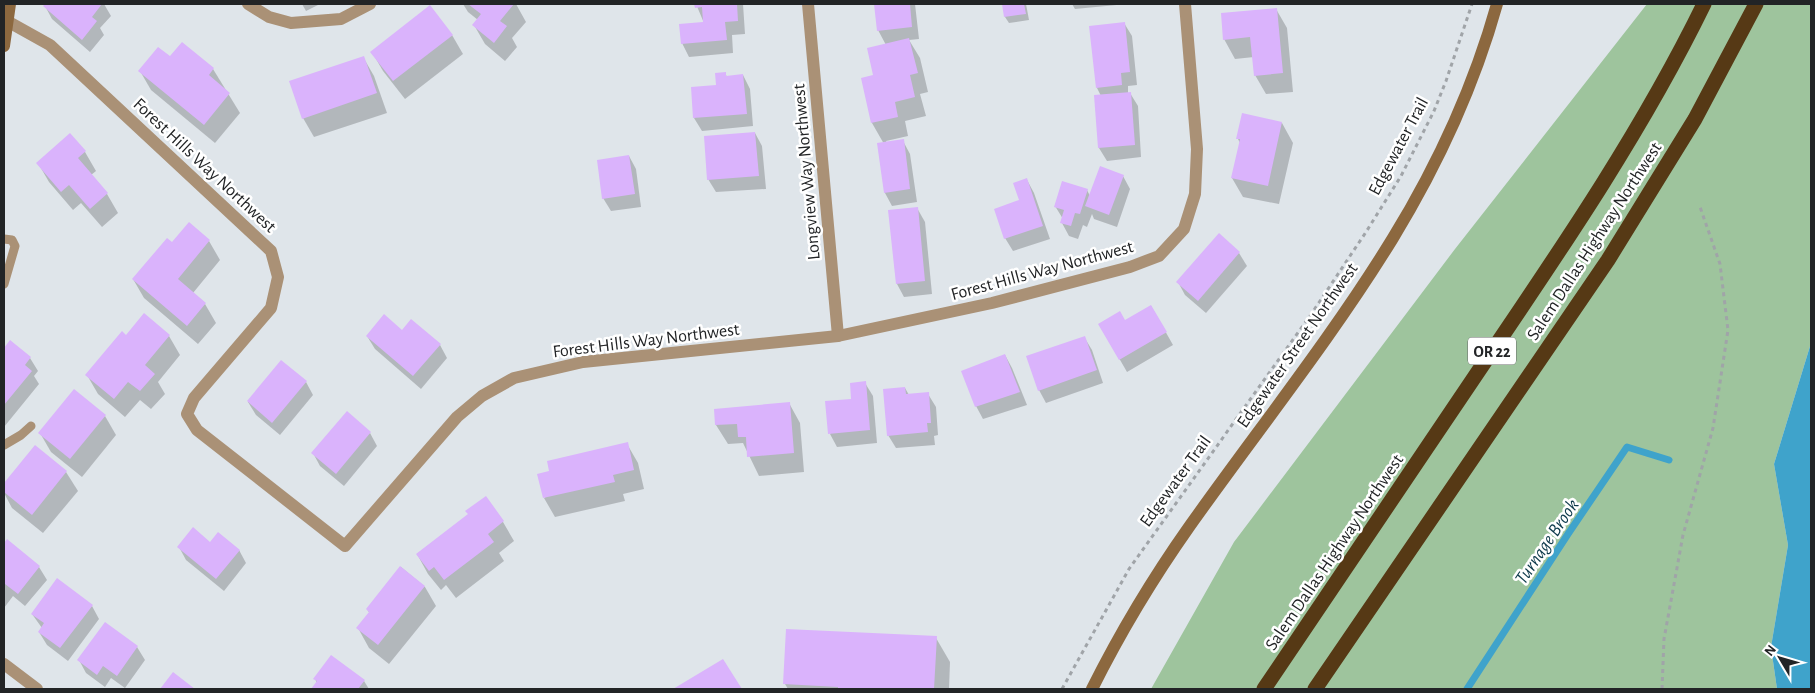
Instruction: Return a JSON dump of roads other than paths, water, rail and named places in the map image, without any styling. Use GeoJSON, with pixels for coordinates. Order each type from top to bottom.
{"type":"FeatureCollection","features":[{"type":"Feature","properties":{"kind":"highway","name":"Salem Dallas Highway Northwest"},"geometry":{"type":"LineString","coordinates":[[1264,689],[1572,233],[1636,129],[1687,39],[1704,4]]}},
{"type":"Feature","properties":{"kind":"highway","name":"Salem Dallas Highway Northwest"},"geometry":{"type":"LineString","coordinates":[[1316,689],[1608,260],[1695,119],[1756,4]]}},
{"type":"Feature","properties":{"kind":"main road"},"geometry":{"type":"LineString","coordinates":[[4,46],[10,4]]}},
{"type":"Feature","properties":{"kind":"main road","name":"Edgewater Street Northwest"},"geometry":{"type":"LineString","coordinates":[[1092,689],[1135,612],[1188,528],[1361,288],[1393,238],[1447,136],[1477,64],[1497,4]]}},
{"type":"Feature","properties":{"kind":"street"},"geometry":{"type":"LineString","coordinates":[[248,4],[268,17],[291,23],[340,19],[370,4]]}},
{"type":"Feature","properties":{"kind":"street","name":"Longview Way Northwest"},"geometry":{"type":"LineString","coordinates":[[808,4],[838,336]]}},
{"type":"Feature","properties":{"kind":"street","name":"Forest Hills Way Northwest"},"geometry":{"type":"LineString","coordinates":[[8,22],[50,45],[271,251],[278,277],[271,308],[194,398],[187,414],[198,430],[345,546],[457,417],[482,396],[514,378],[583,362],[838,336],[992,303],[1130,267],[1159,256],[1184,229],[1194,194],[1197,149],[1185,4]]}},
{"type":"Feature","properties":{"kind":"street"},"geometry":{"type":"LineString","coordinates":[[4,664],[37,689]]}},
{"type":"Feature","properties":{"kind":"lane"},"geometry":{"type":"LineString","coordinates":[[4,239],[12,240],[15,246],[4,284]]}},
{"type":"Feature","properties":{"kind":"lane"},"geometry":{"type":"LineString","coordinates":[[4,445],[21,436],[31,426]]}},
{"type":"Feature","properties":{"kind":"water"},"geometry":{"type":"Polygon","coordinates":[[[1811,343],[1811,689],[1777,689],[1771,647],[1788,545],[1774,464],[1811,343]]]}},
{"type":"Feature","properties":{"kind":"waterway","name":"Turnage Brook"},"geometry":{"type":"LineString","coordinates":[[1467,689],[1627,447],[1669,460]]}}]}
